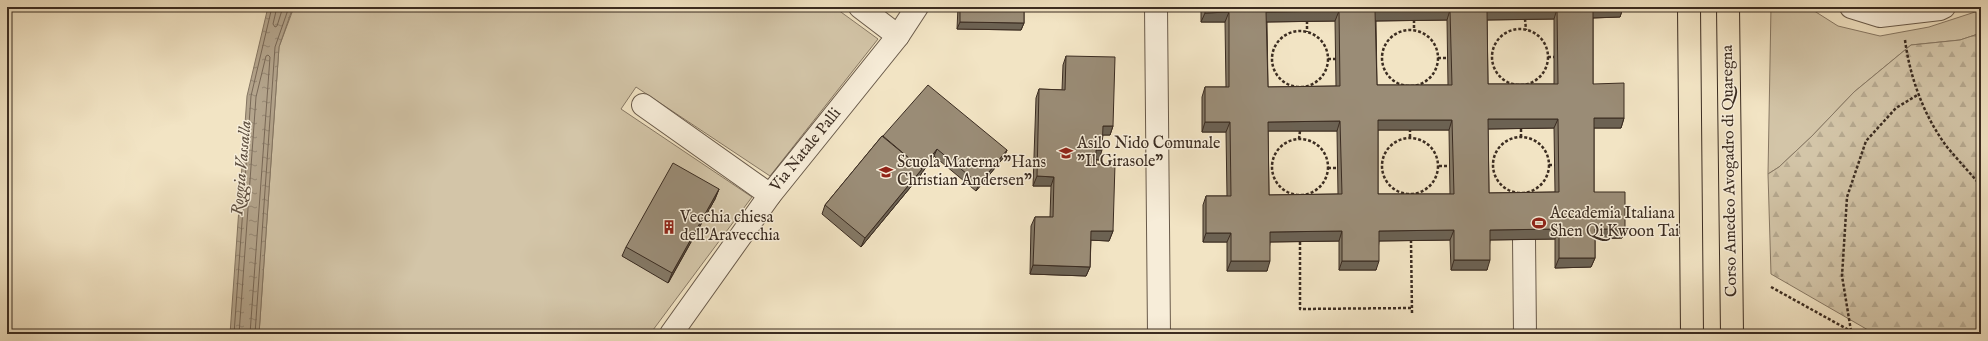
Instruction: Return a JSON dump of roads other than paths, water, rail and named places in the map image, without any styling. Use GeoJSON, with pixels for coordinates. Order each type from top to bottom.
{"type":"FeatureCollection","features":[{"type":"Feature","properties":{"kind":"main road"},"geometry":{"type":"LineString","coordinates":[[1689,7],[1692,334]]}},
{"type":"Feature","properties":{"kind":"main road","name":"Corso Amedeo Avogadro di Quaregna"},"geometry":{"type":"LineString","coordinates":[[1728,7],[1732,334]]}},
{"type":"Feature","properties":{"kind":"street"},"geometry":{"type":"LineString","coordinates":[[860,7],[898,36]]}},
{"type":"Feature","properties":{"kind":"street","name":"Via Natale Palli"},"geometry":{"type":"LineString","coordinates":[[670,334],[770,195],[898,36],[917,7]]}},
{"type":"Feature","properties":{"kind":"street"},"geometry":{"type":"LineString","coordinates":[[1156,7],[1159,334]]}},
{"type":"Feature","properties":{"kind":"street"},"geometry":{"type":"LineString","coordinates":[[1851,7],[1880,16],[1940,10],[1944,7]]}},
{"type":"Feature","properties":{"kind":"street"},"geometry":{"type":"LineString","coordinates":[[643,105],[770,195]]}},
{"type":"Feature","properties":{"kind":"street"},"geometry":{"type":"LineString","coordinates":[[1524,239],[1525,334]]}},
{"type":"Feature","properties":{"kind":"water","name":"Roggia Vassalla"},"geometry":{"type":"Polygon","coordinates":[[[268,7],[293,7],[279,47],[259,334],[230,334],[247,96],[268,7]]]}},
{"type":"Feature","properties":{"kind":"place","name":"Asilo Nido Comunale \"Il Girasole\""},"geometry":{"type":"Point","coordinates":[1066,153]}},
{"type":"Feature","properties":{"kind":"place","name":"Scuola Materna \"Hans Christian Andersen\""},"geometry":{"type":"Point","coordinates":[886,172]}},
{"type":"Feature","properties":{"kind":"place","name":"Accademia Italiana Shen Qi Kwoon Tai"},"geometry":{"type":"Point","coordinates":[1539,223]}},
{"type":"Feature","properties":{"kind":"place","name":"Vecchia chiesa dell'Aravecchia"},"geometry":{"type":"Point","coordinates":[669,227]}}]}
